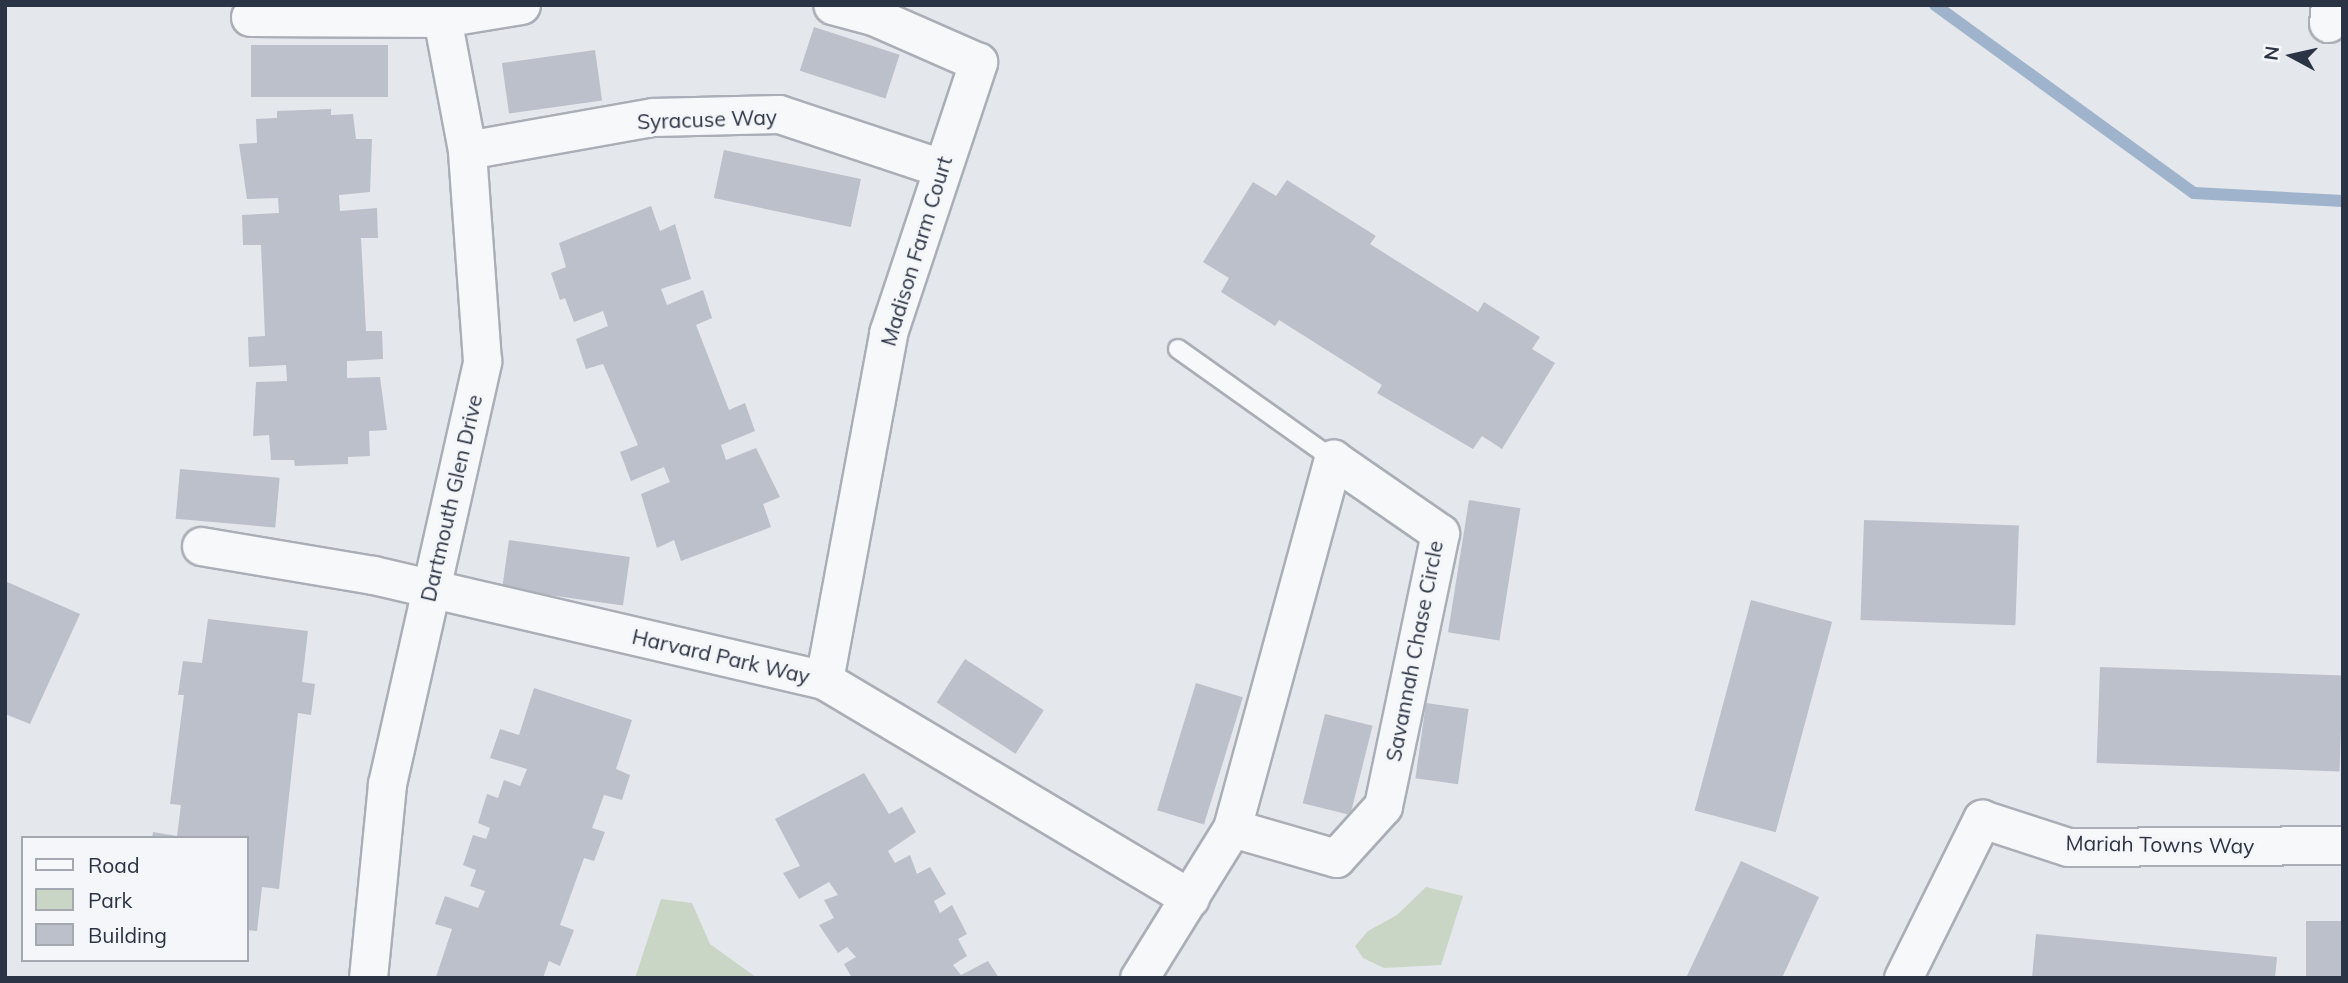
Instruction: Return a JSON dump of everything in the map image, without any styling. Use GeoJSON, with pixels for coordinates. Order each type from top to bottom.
{"type":"FeatureCollection","features":[{"type":"Feature","properties":{"kind":"street"},"geometry":{"type":"LineString","coordinates":[[250,17],[443,18],[521,5]]}},
{"type":"Feature","properties":{"kind":"street","name":"Madison Farm Court"},"geometry":{"type":"LineString","coordinates":[[824,680],[888,333],[978,62],[873,16],[832,5]]}},
{"type":"Feature","properties":{"kind":"street","name":"Dartmouth Glen Drive"},"geometry":{"type":"LineString","coordinates":[[368,978],[387,784],[482,361],[467,150],[443,18]]}},
{"type":"Feature","properties":{"kind":"street","name":"Syracuse Way"},"geometry":{"type":"LineString","coordinates":[[467,150],[653,117],[779,114],[941,168]]}},
{"type":"Feature","properties":{"kind":"street"},"geometry":{"type":"LineString","coordinates":[[1139,978],[1232,828],[1333,459]]}},
{"type":"Feature","properties":{"kind":"street","name":"Savannah Chase Circle"},"geometry":{"type":"LineString","coordinates":[[1232,828],[1336,858],[1383,806],[1440,533],[1333,459]]}},
{"type":"Feature","properties":{"kind":"street","name":"Harvard Park Way"},"geometry":{"type":"LineString","coordinates":[[201,546],[373,575],[430,591],[824,680],[1190,898]]}},
{"type":"Feature","properties":{"kind":"street","name":"Mariah Towns Way"},"geometry":{"type":"LineString","coordinates":[[1903,978],[1982,819],[2068,847],[2343,845]]}},
{"type":"Feature","properties":{"kind":"lane"},"geometry":{"type":"LineString","coordinates":[[1178,349],[1333,459]]}},
{"type":"Feature","properties":{"kind":"green space"},"geometry":{"type":"Polygon","coordinates":[[[1426,887],[1463,896],[1441,965],[1384,968],[1363,958],[1355,946],[1368,931],[1397,915],[1426,887]]]}},
{"type":"Feature","properties":{"kind":"green space"},"geometry":{"type":"Polygon","coordinates":[[[661,899],[692,903],[710,944],[757,978],[635,978],[661,899]]]}},
{"type":"Feature","properties":{"kind":"building"},"geometry":{"type":"Polygon","coordinates":[[[814,27],[900,55],[885,99],[800,71],[814,27]]]}},
{"type":"Feature","properties":{"kind":"building"},"geometry":{"type":"Polygon","coordinates":[[[251,45],[388,45],[388,97],[251,97],[251,45]]]}},
{"type":"Feature","properties":{"kind":"building"},"geometry":{"type":"Polygon","coordinates":[[[595,50],[602,101],[509,114],[502,63],[595,50]]]}},
{"type":"Feature","properties":{"kind":"building"},"geometry":{"type":"Polygon","coordinates":[[[331,109],[331,115],[353,114],[356,139],[372,139],[370,192],[339,195],[340,211],[377,208],[378,238],[361,238],[366,331],[382,331],[383,359],[347,361],[347,378],[380,377],[387,430],[369,431],[370,456],[348,457],[348,464],[295,466],[294,460],[271,460],[269,435],[253,436],[256,382],[287,381],[286,365],[249,367],[248,337],[265,336],[261,245],[243,245],[242,215],[279,213],[278,198],[247,199],[239,144],[257,143],[256,119],[277,118],[277,111],[331,109]]]}},
{"type":"Feature","properties":{"kind":"building"},"geometry":{"type":"Polygon","coordinates":[[[724,150],[861,179],[851,227],[714,198],[724,150]]]}},
{"type":"Feature","properties":{"kind":"building"},"geometry":{"type":"Polygon","coordinates":[[[1287,180],[1376,236],[1370,244],[1478,312],[1484,302],[1540,337],[1532,349],[1555,363],[1502,449],[1482,436],[1473,449],[1377,393],[1382,385],[1279,320],[1275,326],[1221,292],[1229,278],[1203,262],[1253,182],[1276,196],[1287,180]]]}},
{"type":"Feature","properties":{"kind":"building"},"geometry":{"type":"Polygon","coordinates":[[[651,206],[660,231],[675,224],[691,279],[661,289],[667,305],[703,290],[712,318],[696,325],[729,410],[745,403],[755,431],[721,445],[726,460],[756,448],[780,497],[763,504],[771,527],[681,561],[674,540],[657,548],[641,494],[670,482],[664,467],[631,481],[620,452],[638,445],[603,364],[586,369],[576,339],[608,326],[603,311],[574,322],[565,298],[560,300],[551,273],[566,267],[559,243],[651,206]]]}},
{"type":"Feature","properties":{"kind":"building"},"geometry":{"type":"Polygon","coordinates":[[[180,469],[280,478],[275,528],[176,519],[180,469]]]}},
{"type":"Feature","properties":{"kind":"building"},"geometry":{"type":"Polygon","coordinates":[[[1469,500],[1520,508],[1499,640],[1448,632],[1469,500]]]}},
{"type":"Feature","properties":{"kind":"building"},"geometry":{"type":"Polygon","coordinates":[[[1864,520],[2019,525],[2015,625],[1861,620],[1864,520]]]}},
{"type":"Feature","properties":{"kind":"building"},"geometry":{"type":"Polygon","coordinates":[[[509,540],[630,557],[623,606],[502,589],[509,540]]]}},
{"type":"Feature","properties":{"kind":"building"},"geometry":{"type":"Polygon","coordinates":[[[5,581],[80,614],[30,724],[5,714],[5,581]]]}},
{"type":"Feature","properties":{"kind":"building"},"geometry":{"type":"Polygon","coordinates":[[[1751,600],[1832,622],[1776,832],[1695,811],[1751,600]]]}},
{"type":"Feature","properties":{"kind":"building"},"geometry":{"type":"Polygon","coordinates":[[[208,619],[308,631],[302,682],[315,684],[311,715],[298,713],[279,889],[262,887],[257,931],[248,930],[248,836],[177,836],[181,805],[170,804],[184,695],[178,695],[183,661],[202,663],[208,619]]]}},
{"type":"Feature","properties":{"kind":"building"},"geometry":{"type":"Polygon","coordinates":[[[965,659],[1044,710],[1016,754],[937,703],[965,659]]]}},
{"type":"Feature","properties":{"kind":"building"},"geometry":{"type":"Polygon","coordinates":[[[2100,667],[2343,675],[2340,771],[2097,763],[2100,667]]]}},
{"type":"Feature","properties":{"kind":"building"},"geometry":{"type":"Polygon","coordinates":[[[1196,683],[1243,697],[1204,825],[1157,810],[1196,683]]]}},
{"type":"Feature","properties":{"kind":"building"},"geometry":{"type":"Polygon","coordinates":[[[534,688],[632,720],[616,769],[630,775],[622,800],[604,795],[592,828],[605,832],[594,861],[584,858],[560,925],[574,930],[560,966],[549,961],[543,978],[436,977],[452,929],[435,924],[445,896],[478,908],[485,891],[470,886],[476,870],[463,865],[473,835],[486,839],[490,828],[478,823],[487,794],[498,798],[504,780],[520,786],[527,769],[490,758],[500,729],[519,735],[534,688]]]}},
{"type":"Feature","properties":{"kind":"building"},"geometry":{"type":"Polygon","coordinates":[[[1426,703],[1469,709],[1458,784],[1415,778],[1426,703]]]}},
{"type":"Feature","properties":{"kind":"building"},"geometry":{"type":"Polygon","coordinates":[[[1325,714],[1373,726],[1350,815],[1303,803],[1325,714]]]}},
{"type":"Feature","properties":{"kind":"building"},"geometry":{"type":"Polygon","coordinates":[[[864,773],[889,814],[902,807],[916,832],[888,851],[895,863],[910,855],[917,874],[930,867],[946,894],[934,901],[940,913],[952,905],[967,934],[958,939],[967,956],[953,965],[961,975],[988,961],[999,978],[852,978],[844,964],[856,957],[847,947],[838,953],[819,925],[834,918],[824,900],[838,895],[829,882],[799,899],[783,873],[800,866],[775,819],[864,773]]]}},
{"type":"Feature","properties":{"kind":"building"},"geometry":{"type":"Polygon","coordinates":[[[153,832],[177,836],[152,836],[153,832]]]}},
{"type":"Feature","properties":{"kind":"building"},"geometry":{"type":"Polygon","coordinates":[[[1741,861],[1819,897],[1782,978],[1686,978],[1741,861]]]}},
{"type":"Feature","properties":{"kind":"building"},"geometry":{"type":"Polygon","coordinates":[[[2306,921],[2343,921],[2343,978],[2306,978],[2306,921]]]}},
{"type":"Feature","properties":{"kind":"building"},"geometry":{"type":"Polygon","coordinates":[[[2036,934],[2277,957],[2275,978],[2032,978],[2036,934]]]}},
{"type":"Feature","properties":{"kind":"waterway"},"geometry":{"type":"LineString","coordinates":[[1935,5],[2194,193],[2343,201]]}}]}
